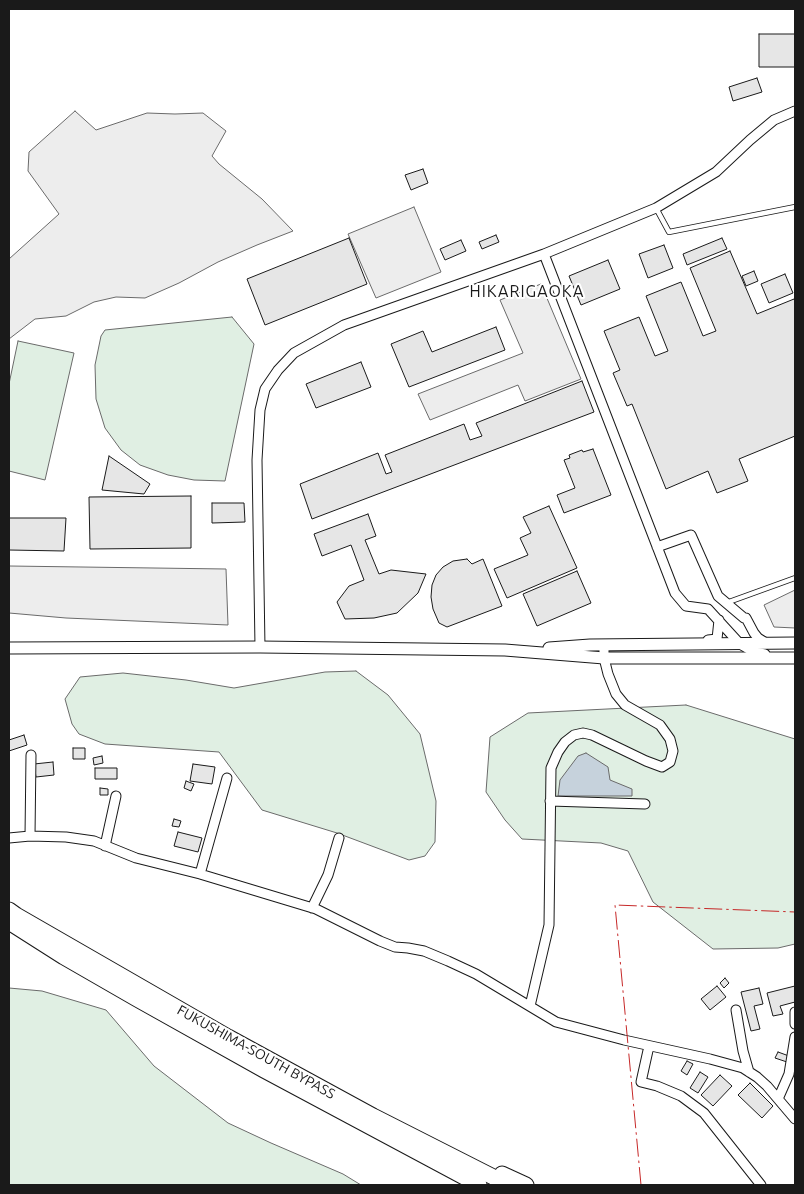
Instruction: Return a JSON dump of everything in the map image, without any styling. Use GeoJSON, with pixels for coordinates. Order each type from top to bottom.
{"type":"FeatureCollection","features":[{"type":"Feature","properties":{"kind":"highway","name":"FUKUSHIMA-SOUTH BYPASS"},"geometry":{"type":"LineString","coordinates":[[9,910],[228,1037],[373,1116],[509,1185]]}},
{"type":"Feature","properties":{"kind":"highway","name":"FUKUSHIMA-SOUTH BYPASS"},"geometry":{"type":"LineString","coordinates":[[9,922],[136,1000],[479,1185]]}},
{"type":"Feature","properties":{"kind":"highway"},"geometry":{"type":"LineString","coordinates":[[336,1109],[457,1185]]}},
{"type":"Feature","properties":{"kind":"highway"},"geometry":{"type":"LineString","coordinates":[[373,1116],[526,1185]]}},
{"type":"Feature","properties":{"kind":"street"},"geometry":{"type":"LineString","coordinates":[[260,647],[257,460],[260,410],[265,389],[278,370],[294,353],[344,325],[544,254],[656,208],[716,172],[774,120],[795,111]]}},
{"type":"Feature","properties":{"kind":"street"},"geometry":{"type":"LineString","coordinates":[[544,254],[675,592],[686,606],[708,609],[745,645],[758,654],[795,656]]}},
{"type":"Feature","properties":{"kind":"street"},"geometry":{"type":"LineString","coordinates":[[657,547],[691,535],[718,596],[747,619],[754,633],[766,644]]}},
{"type":"Feature","properties":{"kind":"street"},"geometry":{"type":"LineString","coordinates":[[730,658],[745,645],[750,637],[743,621],[744,618]]}},
{"type":"Feature","properties":{"kind":"street"},"geometry":{"type":"LineString","coordinates":[[669,645],[675,641],[716,640],[719,620]]}},
{"type":"Feature","properties":{"kind":"street"},"geometry":{"type":"LineString","coordinates":[[604,652],[669,645],[795,643]]}},
{"type":"Feature","properties":{"kind":"street"},"geometry":{"type":"LineString","coordinates":[[9,648],[260,647],[604,652],[730,658],[795,656]]}},
{"type":"Feature","properties":{"kind":"street"},"geometry":{"type":"LineString","coordinates":[[530,1006],[549,926],[551,768],[558,752],[565,742],[574,735],[583,734],[592,735],[662,767],[670,762],[673,750],[670,739],[660,726],[625,705],[616,694],[608,674],[604,652]]}},
{"type":"Feature","properties":{"kind":"street"},"geometry":{"type":"LineString","coordinates":[[30,836],[31,755]]}},
{"type":"Feature","properties":{"kind":"street"},"geometry":{"type":"LineString","coordinates":[[200,874],[227,778]]}},
{"type":"Feature","properties":{"kind":"street"},"geometry":{"type":"LineString","coordinates":[[105,846],[116,796]]}},
{"type":"Feature","properties":{"kind":"street"},"geometry":{"type":"LineString","coordinates":[[550,801],[645,804]]}},
{"type":"Feature","properties":{"kind":"street"},"geometry":{"type":"LineString","coordinates":[[9,838],[30,836],[75,838],[94,841],[136,858],[200,874],[312,908],[380,941],[395,947],[424,951],[476,974],[556,1022],[743,1068],[758,1077],[795,1120]]}},
{"type":"Feature","properties":{"kind":"street"},"geometry":{"type":"LineString","coordinates":[[312,908],[328,875],[339,838]]}},
{"type":"Feature","properties":{"kind":"street"},"geometry":{"type":"LineString","coordinates":[[736,1010],[743,1051],[749,1072]]}},
{"type":"Feature","properties":{"kind":"street"},"geometry":{"type":"LineString","coordinates":[[795,1012],[795,1024]]}},
{"type":"Feature","properties":{"kind":"street"},"geometry":{"type":"LineString","coordinates":[[778,1098],[789,1074],[795,1037]]}},
{"type":"Feature","properties":{"kind":"street"},"geometry":{"type":"LineString","coordinates":[[649,1046],[640,1082],[657,1086],[681,1096],[704,1113],[761,1185]]}},
{"type":"Feature","properties":{"kind":"lane"},"geometry":{"type":"LineString","coordinates":[[656,208],[669,232],[795,208]]}},
{"type":"Feature","properties":{"kind":"lane"},"geometry":{"type":"LineString","coordinates":[[726,603],[795,578]]}},
{"type":"Feature","properties":{"kind":"green space"},"geometry":{"type":"Polygon","coordinates":[[[232,317],[254,344],[225,481],[194,480],[168,475],[140,465],[121,450],[105,428],[96,399],[95,365],[101,336],[105,330],[232,317]]]}},
{"type":"Feature","properties":{"kind":"green space"},"geometry":{"type":"Polygon","coordinates":[[[18,341],[74,353],[45,480],[9,471],[9,384],[18,341]]]}},
{"type":"Feature","properties":{"kind":"green space"},"geometry":{"type":"Polygon","coordinates":[[[356,671],[388,695],[420,734],[436,801],[435,842],[425,856],[409,860],[337,833],[262,810],[219,752],[105,744],[79,734],[72,724],[65,699],[80,677],[123,673],[234,688],[325,672],[356,671]]]}},
{"type":"Feature","properties":{"kind":"green space"},"geometry":{"type":"Polygon","coordinates":[[[686,705],[795,739],[795,944],[778,948],[713,949],[653,902],[628,851],[601,843],[522,839],[505,820],[486,792],[490,737],[528,713],[686,705]]]}},
{"type":"Feature","properties":{"kind":"green space"},"geometry":{"type":"Polygon","coordinates":[[[9,988],[42,991],[106,1010],[154,1066],[228,1123],[343,1174],[361,1185],[9,1185],[9,988]]]}},
{"type":"Feature","properties":{"kind":"shaded area"},"geometry":{"type":"Polygon","coordinates":[[[75,111],[96,130],[147,113],[203,113],[226,131],[212,156],[219,164],[262,199],[293,231],[218,262],[179,283],[145,298],[116,297],[94,302],[66,316],[35,319],[9,339],[9,259],[59,214],[28,171],[29,152],[75,111]]]}},
{"type":"Feature","properties":{"kind":"shaded area"},"geometry":{"type":"Polygon","coordinates":[[[414,207],[441,272],[376,298],[348,234],[414,207]]]}},
{"type":"Feature","properties":{"kind":"shaded area"},"geometry":{"type":"Polygon","coordinates":[[[541,284],[581,379],[525,401],[518,385],[430,420],[418,394],[523,353],[500,300],[541,284]]]}},
{"type":"Feature","properties":{"kind":"shaded area"},"geometry":{"type":"Polygon","coordinates":[[[9,566],[226,569],[228,625],[66,618],[9,613],[9,566]]]}},
{"type":"Feature","properties":{"kind":"shaded area"},"geometry":{"type":"Polygon","coordinates":[[[795,590],[795,628],[774,627],[764,605],[795,590]]]}},
{"type":"Feature","properties":{"kind":"shaded area"},"geometry":{"type":"Polygon","coordinates":[[[586,753],[608,767],[610,780],[632,789],[632,796],[558,796],[560,780],[578,756],[586,753]]]}},
{"type":"Feature","properties":{"kind":"building"},"geometry":{"type":"Polygon","coordinates":[[[759,34],[795,34],[795,67],[759,67],[759,34]]]}},
{"type":"Feature","properties":{"kind":"building"},"geometry":{"type":"Polygon","coordinates":[[[757,78],[762,92],[733,101],[729,87],[757,78]]]}},
{"type":"Feature","properties":{"kind":"building"},"geometry":{"type":"Polygon","coordinates":[[[423,169],[428,183],[411,190],[405,175],[423,169]]]}},
{"type":"Feature","properties":{"kind":"building"},"geometry":{"type":"Polygon","coordinates":[[[496,235],[499,242],[482,249],[479,242],[496,235]]]}},
{"type":"Feature","properties":{"kind":"building"},"geometry":{"type":"Polygon","coordinates":[[[349,238],[367,284],[265,325],[247,279],[349,238]]]}},
{"type":"Feature","properties":{"kind":"building"},"geometry":{"type":"Polygon","coordinates":[[[722,238],[727,249],[687,265],[683,254],[722,238]]]}},
{"type":"Feature","properties":{"kind":"building"},"geometry":{"type":"Polygon","coordinates":[[[461,240],[466,251],[445,260],[440,249],[461,240]]]}},
{"type":"Feature","properties":{"kind":"building"},"geometry":{"type":"Polygon","coordinates":[[[664,245],[673,268],[648,278],[639,254],[664,245]]]}},
{"type":"Feature","properties":{"kind":"building"},"geometry":{"type":"Polygon","coordinates":[[[730,251],[757,314],[794,299],[795,301],[795,436],[739,459],[748,481],[717,493],[708,471],[666,489],[632,404],[627,406],[613,373],[620,370],[604,331],[639,317],[655,356],[668,351],[646,296],[681,282],[703,336],[716,331],[690,268],[730,251]]]}},
{"type":"Feature","properties":{"kind":"building"},"geometry":{"type":"Polygon","coordinates":[[[608,260],[620,289],[581,305],[569,276],[608,260]]]}},
{"type":"Feature","properties":{"kind":"building"},"geometry":{"type":"Polygon","coordinates":[[[754,271],[758,281],[746,286],[742,276],[754,271]]]}},
{"type":"Feature","properties":{"kind":"building"},"geometry":{"type":"Polygon","coordinates":[[[785,274],[793,293],[769,303],[761,284],[785,274]]]}},
{"type":"Feature","properties":{"kind":"building"},"geometry":{"type":"Polygon","coordinates":[[[496,327],[505,350],[409,387],[391,344],[423,331],[432,352],[496,327]]]}},
{"type":"Feature","properties":{"kind":"building"},"geometry":{"type":"Polygon","coordinates":[[[361,362],[371,387],[316,408],[306,384],[361,362]]]}},
{"type":"Feature","properties":{"kind":"building"},"geometry":{"type":"Polygon","coordinates":[[[582,381],[594,412],[312,519],[300,484],[378,453],[386,474],[392,472],[385,455],[464,424],[470,440],[482,436],[476,423],[582,381]]]}},
{"type":"Feature","properties":{"kind":"building"},"geometry":{"type":"Polygon","coordinates":[[[593,449],[611,495],[564,513],[557,495],[575,488],[564,460],[570,458],[569,455],[582,450],[583,452],[593,449]]]}},
{"type":"Feature","properties":{"kind":"building"},"geometry":{"type":"Polygon","coordinates":[[[109,456],[150,484],[144,494],[102,490],[109,456]]]}},
{"type":"Feature","properties":{"kind":"building"},"geometry":{"type":"Polygon","coordinates":[[[191,496],[191,548],[90,549],[89,497],[191,496]]]}},
{"type":"Feature","properties":{"kind":"building"},"geometry":{"type":"Polygon","coordinates":[[[212,503],[244,503],[245,522],[212,523],[212,503]]]}},
{"type":"Feature","properties":{"kind":"building"},"geometry":{"type":"Polygon","coordinates":[[[549,506],[577,568],[507,598],[494,569],[528,555],[520,538],[531,533],[523,517],[549,506]]]}},
{"type":"Feature","properties":{"kind":"building"},"geometry":{"type":"Polygon","coordinates":[[[368,514],[376,536],[365,540],[379,574],[391,570],[426,574],[418,593],[397,613],[374,618],[345,619],[337,602],[349,586],[364,580],[351,545],[322,556],[314,534],[368,514]]]}},
{"type":"Feature","properties":{"kind":"building"},"geometry":{"type":"Polygon","coordinates":[[[9,518],[66,518],[64,551],[9,550],[9,518]]]}},
{"type":"Feature","properties":{"kind":"building"},"geometry":{"type":"Polygon","coordinates":[[[467,559],[472,564],[483,559],[502,606],[447,627],[439,623],[433,609],[432,585],[436,575],[443,567],[453,561],[467,559]]]}},
{"type":"Feature","properties":{"kind":"building"},"geometry":{"type":"Polygon","coordinates":[[[577,571],[591,603],[537,626],[523,594],[577,571]]]}},
{"type":"Feature","properties":{"kind":"building"},"geometry":{"type":"Polygon","coordinates":[[[24,735],[27,745],[9,751],[9,740],[24,735]]]}},
{"type":"Feature","properties":{"kind":"building"},"geometry":{"type":"Polygon","coordinates":[[[73,748],[85,748],[85,759],[73,759],[73,748]]]}},
{"type":"Feature","properties":{"kind":"building"},"geometry":{"type":"Polygon","coordinates":[[[102,756],[103,763],[94,765],[93,758],[102,756]]]}},
{"type":"Feature","properties":{"kind":"building"},"geometry":{"type":"Polygon","coordinates":[[[53,762],[54,775],[36,777],[34,764],[53,762]]]}},
{"type":"Feature","properties":{"kind":"building"},"geometry":{"type":"Polygon","coordinates":[[[193,764],[215,767],[212,784],[190,781],[193,764]]]}},
{"type":"Feature","properties":{"kind":"building"},"geometry":{"type":"Polygon","coordinates":[[[95,768],[117,768],[117,779],[95,779],[95,768]]]}},
{"type":"Feature","properties":{"kind":"building"},"geometry":{"type":"Polygon","coordinates":[[[186,781],[194,784],[191,791],[184,788],[186,781]]]}},
{"type":"Feature","properties":{"kind":"building"},"geometry":{"type":"Polygon","coordinates":[[[100,788],[108,789],[108,795],[100,795],[100,788]]]}},
{"type":"Feature","properties":{"kind":"building"},"geometry":{"type":"Polygon","coordinates":[[[174,819],[181,821],[179,827],[172,826],[174,819]]]}},
{"type":"Feature","properties":{"kind":"building"},"geometry":{"type":"Polygon","coordinates":[[[178,832],[202,838],[198,852],[174,846],[178,832]]]}},
{"type":"Feature","properties":{"kind":"building"},"geometry":{"type":"Polygon","coordinates":[[[725,978],[729,983],[724,988],[720,983],[725,978]]]}},
{"type":"Feature","properties":{"kind":"building"},"geometry":{"type":"Polygon","coordinates":[[[717,986],[726,997],[710,1010],[701,999],[717,986]]]}},
{"type":"Feature","properties":{"kind":"building"},"geometry":{"type":"Polygon","coordinates":[[[795,986],[795,1002],[780,1006],[783,1014],[773,1016],[767,993],[795,986]]]}},
{"type":"Feature","properties":{"kind":"building"},"geometry":{"type":"Polygon","coordinates":[[[759,988],[763,1004],[754,1006],[760,1029],[751,1031],[741,992],[759,988]]]}},
{"type":"Feature","properties":{"kind":"building"},"geometry":{"type":"Polygon","coordinates":[[[778,1052],[789,1056],[787,1062],[775,1058],[778,1052]]]}},
{"type":"Feature","properties":{"kind":"building"},"geometry":{"type":"Polygon","coordinates":[[[687,1061],[693,1064],[687,1075],[681,1071],[687,1061]]]}},
{"type":"Feature","properties":{"kind":"building"},"geometry":{"type":"Polygon","coordinates":[[[700,1072],[708,1077],[698,1093],[690,1088],[700,1072]]]}},
{"type":"Feature","properties":{"kind":"building"},"geometry":{"type":"Polygon","coordinates":[[[720,1075],[732,1086],[713,1106],[701,1095],[720,1075]]]}},
{"type":"Feature","properties":{"kind":"building"},"geometry":{"type":"Polygon","coordinates":[[[750,1083],[773,1106],[762,1118],[738,1095],[750,1083]]]}},
{"type":"Feature","properties":{"kind":"power"},"geometry":{"type":"LineString","coordinates":[[641,1185],[615,905],[795,912]]}},
{"type":"Feature","properties":{"kind":"district","name":"HIKARIGAOKA"},"geometry":{"type":"Point","coordinates":[527,292]}}]}
